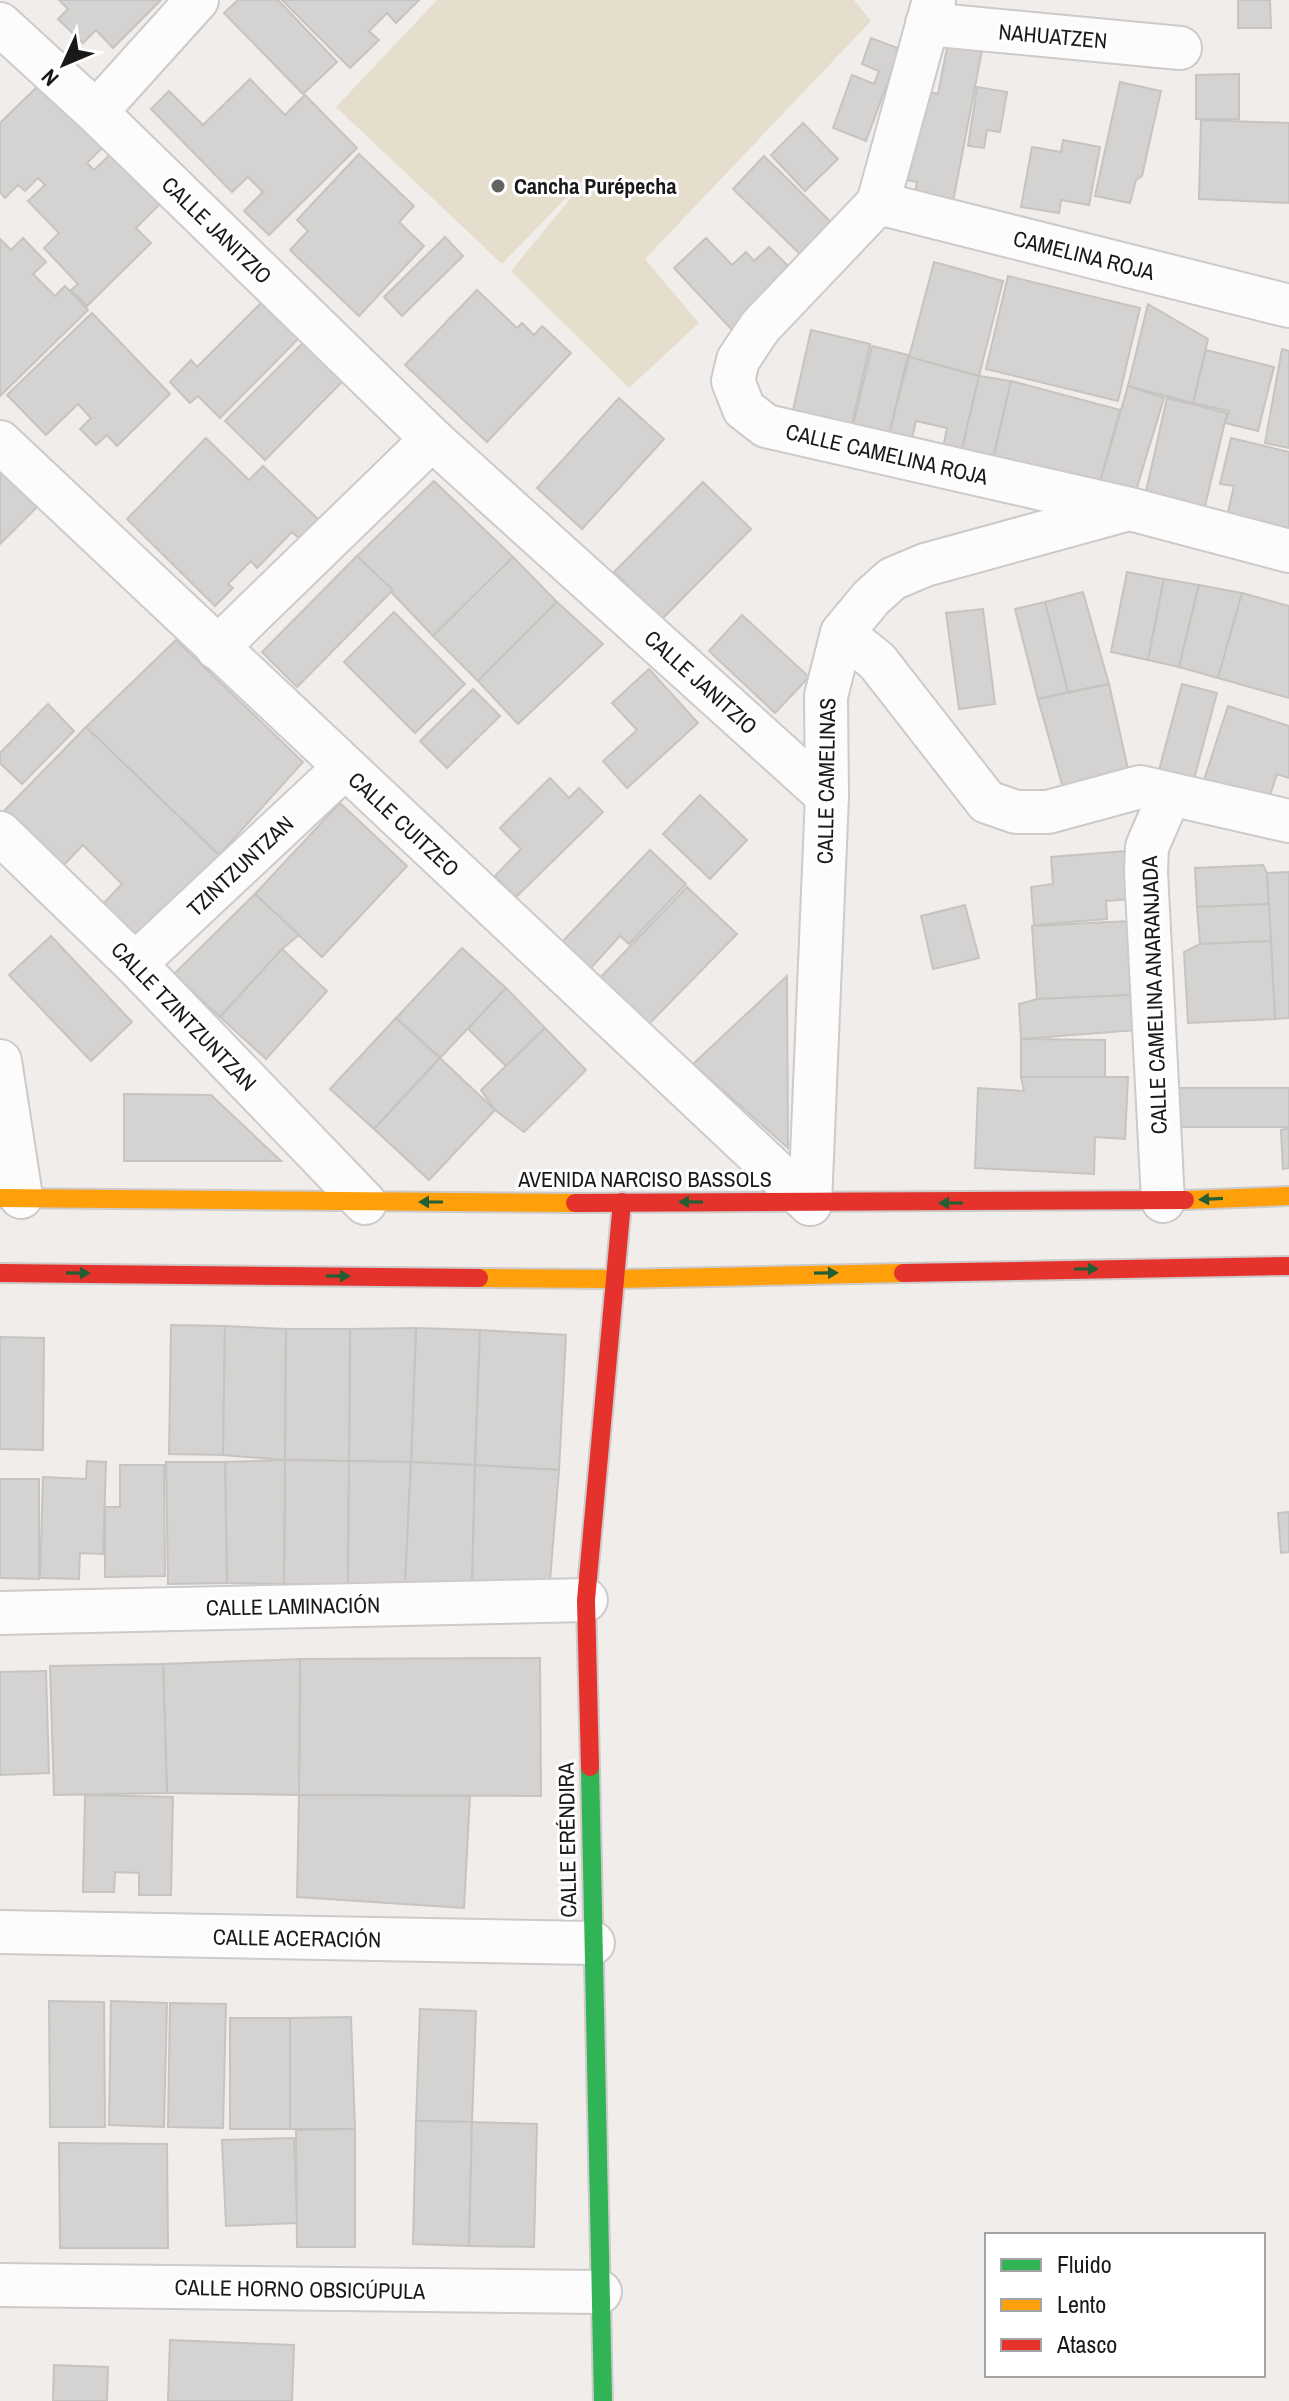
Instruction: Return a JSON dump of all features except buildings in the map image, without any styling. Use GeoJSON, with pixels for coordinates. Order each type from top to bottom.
{"type":"FeatureCollection","features":[{"type":"Feature","properties":{"kind":"street"},"geometry":{"type":"LineString","coordinates":[[96,112],[197,0]]}},
{"type":"Feature","properties":{"kind":"street"},"geometry":{"type":"LineString","coordinates":[[878,203],[930,12]]}},
{"type":"Feature","properties":{"kind":"street","name":"NAHUATZEN"},"geometry":{"type":"LineString","coordinates":[[930,12],[1180,48]]}},
{"type":"Feature","properties":{"kind":"street","name":"CALLE JANITZIO"},"geometry":{"type":"LineString","coordinates":[[0,24],[96,112],[432,439],[827,796]]}},
{"type":"Feature","properties":{"kind":"street","name":"CAMELINA ROJA"},"geometry":{"type":"LineString","coordinates":[[878,203],[1289,306]]}},
{"type":"Feature","properties":{"kind":"street","name":"CALLE CAMELINA ROJA"},"geometry":{"type":"LineString","coordinates":[[878,203],[760,327],[738,360],[733,381],[744,409],[766,426],[1130,509],[1289,551]]}},
{"type":"Feature","properties":{"kind":"street"},"geometry":{"type":"LineString","coordinates":[[217,648],[432,439]]}},
{"type":"Feature","properties":{"kind":"street","name":"CALLE CUITZEO"},"geometry":{"type":"LineString","coordinates":[[0,442],[810,1204]]}},
{"type":"Feature","properties":{"kind":"street","name":"CALLE CAMELINAS"},"geometry":{"type":"LineString","coordinates":[[810,1204],[827,796],[826,696],[842,633],[871,598],[892,579],[925,565],[1130,509]]}},
{"type":"Feature","properties":{"kind":"street"},"geometry":{"type":"LineString","coordinates":[[842,633],[877,661],[987,802],[1016,812],[1048,812],[1140,787],[1289,821]]}},
{"type":"Feature","properties":{"kind":"street","name":"TZINTZUNTZAN"},"geometry":{"type":"LineString","coordinates":[[135,964],[344,768]]}},
{"type":"Feature","properties":{"kind":"street","name":"CALLE CAMELINA ANARANJADA"},"geometry":{"type":"LineString","coordinates":[[1163,1201],[1146,860],[1147,847],[1170,794]]}},
{"type":"Feature","properties":{"kind":"street","name":"CALLE TZINTZUNTZAN"},"geometry":{"type":"LineString","coordinates":[[0,833],[135,964],[365,1203]]}},
{"type":"Feature","properties":{"kind":"street"},"geometry":{"type":"LineString","coordinates":[[0,1061],[11,1198]]}},
{"type":"Feature","properties":{"kind":"street","name":"AVENIDA NARCISO BASSOLS"},"geometry":{"type":"LineString","coordinates":[[11,1198],[810,1204],[1163,1201],[1289,1196]]}},
{"type":"Feature","properties":{"kind":"street","name":"CALLE ERÉNDIRA"},"geometry":{"type":"LineString","coordinates":[[603,2401],[586,1600],[622,1202]]}},
{"type":"Feature","properties":{"kind":"street"},"geometry":{"type":"LineString","coordinates":[[0,1273],[615,1279],[1289,1266]]}},
{"type":"Feature","properties":{"kind":"street","name":"CALLE LAMINACIÓN"},"geometry":{"type":"LineString","coordinates":[[0,1613],[586,1600]]}},
{"type":"Feature","properties":{"kind":"street","name":"CALLE ACERACIÓN"},"geometry":{"type":"LineString","coordinates":[[0,1932],[593,1943]]}},
{"type":"Feature","properties":{"kind":"street","name":"CALLE HORNO OBSICÚPULA"},"geometry":{"type":"LineString","coordinates":[[0,2285],[600,2292]]}},
{"type":"Feature","properties":{"kind":"shaded area"},"geometry":{"type":"Polygon","coordinates":[[[437,0],[854,0],[871,21],[645,259],[699,323],[629,388],[511,271],[597,166],[502,264],[336,107],[437,0]]]}},
{"type":"Feature","properties":{"kind":"traffic: fast"},"geometry":{"type":"LineString","coordinates":[[590,1767],[603,2401]]}},
{"type":"Feature","properties":{"kind":"traffic: slow"},"geometry":{"type":"LineString","coordinates":[[1185,1200],[1289,1196]]}},
{"type":"Feature","properties":{"kind":"traffic: slow"},"geometry":{"type":"LineString","coordinates":[[0,1198],[575,1203]]}},
{"type":"Feature","properties":{"kind":"traffic: slow"},"geometry":{"type":"LineString","coordinates":[[479,1278],[615,1279],[903,1273]]}},
{"type":"Feature","properties":{"kind":"traffic: jam"},"geometry":{"type":"LineString","coordinates":[[575,1203],[1185,1200]]}},
{"type":"Feature","properties":{"kind":"traffic: jam"},"geometry":{"type":"LineString","coordinates":[[590,1767],[586,1600],[622,1202]]}},
{"type":"Feature","properties":{"kind":"traffic: jam"},"geometry":{"type":"LineString","coordinates":[[903,1273],[1289,1266]]}},
{"type":"Feature","properties":{"kind":"traffic: jam"},"geometry":{"type":"LineString","coordinates":[[0,1273],[479,1278]]}},
{"type":"Feature","properties":{"kind":"place","name":"Cancha Purépecha"},"geometry":{"type":"Point","coordinates":[498,186]}}]}
